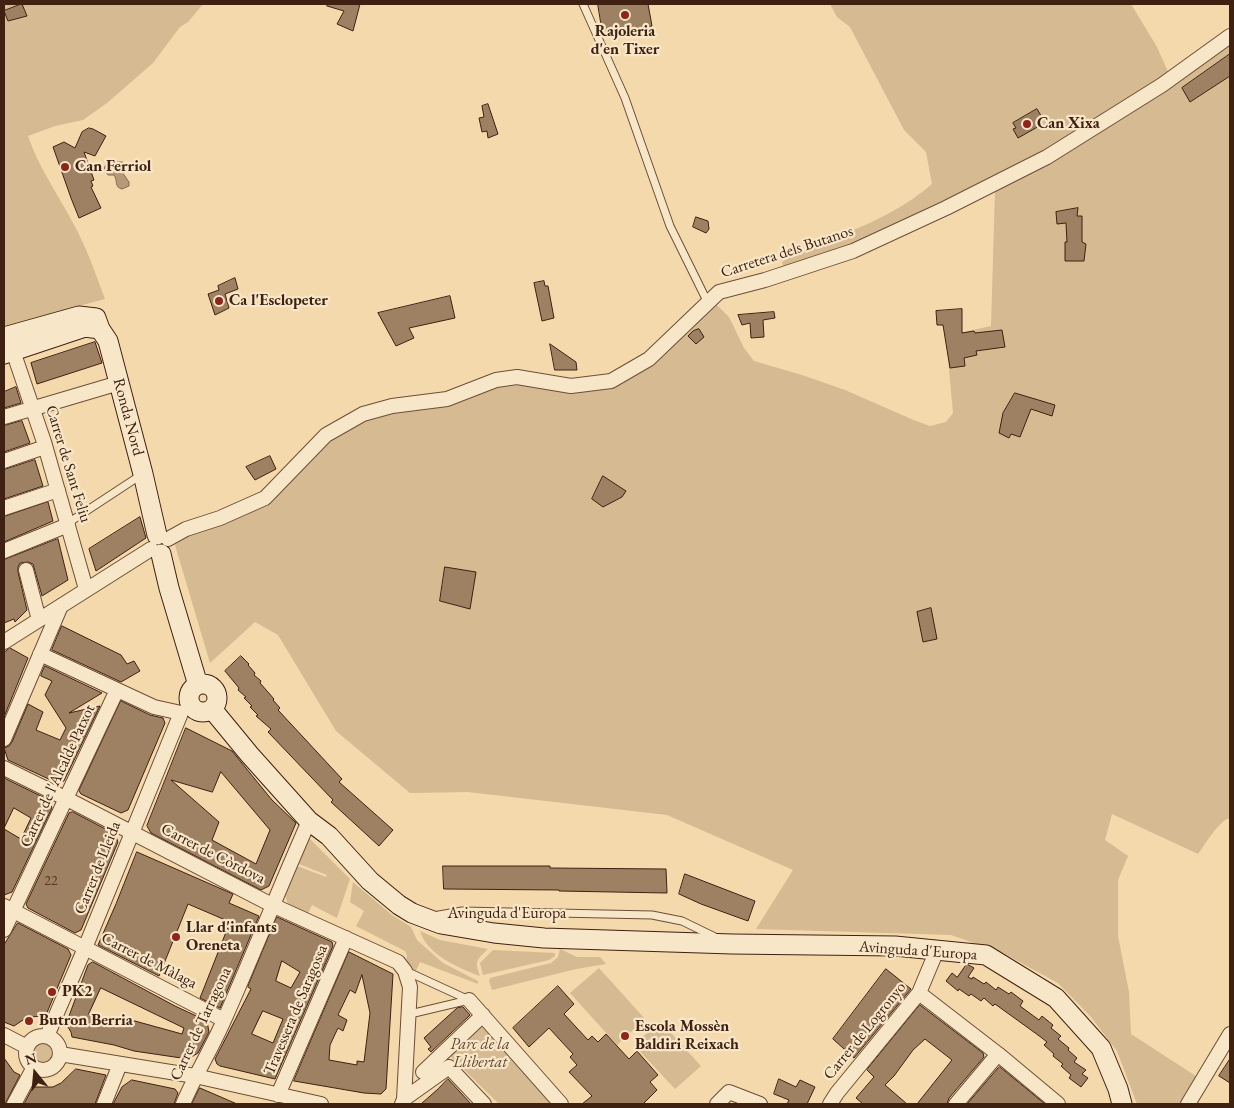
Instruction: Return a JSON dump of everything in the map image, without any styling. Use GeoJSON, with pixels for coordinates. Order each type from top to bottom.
{"type":"FeatureCollection","features":[{"type":"Feature","properties":{"kind":"street","name":"Carretera dels Butanos"},"geometry":{"type":"LineString","coordinates":[[5,638],[60,608],[86,589],[186,529],[220,518],[265,498],[326,436],[363,414],[392,406],[447,399],[496,380],[517,377],[571,386],[611,381],[649,359],[719,292],[765,280],[853,251],[946,208],[1046,157],[1162,85],[1230,36]]}},
{"type":"Feature","properties":{"kind":"street","name":"Ronda Nord"},"geometry":{"type":"LineString","coordinates":[[7,347],[98,324],[108,341],[143,474],[167,578],[198,685]]}},
{"type":"Feature","properties":{"kind":"street","name":"Carrer de Sant Feliu"},"geometry":{"type":"LineString","coordinates":[[7,347],[33,408],[86,589]]}},
{"type":"Feature","properties":{"kind":"street"},"geometry":{"type":"LineString","coordinates":[[4,417],[119,383]]}},
{"type":"Feature","properties":{"kind":"street"},"geometry":{"type":"LineString","coordinates":[[4,461],[45,447]]}},
{"type":"Feature","properties":{"kind":"street"},"geometry":{"type":"LineString","coordinates":[[4,508],[58,490]]}},
{"type":"Feature","properties":{"kind":"street"},"geometry":{"type":"LineString","coordinates":[[4,551],[68,524]]}},
{"type":"Feature","properties":{"kind":"street"},"geometry":{"type":"LineString","coordinates":[[26,570],[40,620]]}},
{"type":"Feature","properties":{"kind":"street"},"geometry":{"type":"LineString","coordinates":[[4,739],[60,608]]}},
{"type":"Feature","properties":{"kind":"street"},"geometry":{"type":"LineString","coordinates":[[40,654],[154,706],[203,713],[212,709],[217,700],[215,691],[208,685],[198,685],[193,688],[189,694],[186,710]]}},
{"type":"Feature","properties":{"kind":"street","name":"Carrer de l'Alcalde Patxot"},"geometry":{"type":"LineString","coordinates":[[4,930],[8,908],[67,799],[118,690]]}},
{"type":"Feature","properties":{"kind":"street","name":"Avinguda d'Europa"},"geometry":{"type":"LineString","coordinates":[[212,709],[309,821],[329,836],[370,881],[398,906],[412,913],[441,924],[494,934],[519,936],[732,944],[895,946],[986,955],[1056,998],[1101,1048],[1118,1089],[1122,1104]]}},
{"type":"Feature","properties":{"kind":"street","name":"Carrer de Lleida"},"geometry":{"type":"LineString","coordinates":[[47,1036],[85,948],[131,832],[186,710]]}},
{"type":"Feature","properties":{"kind":"street","name":"Carrer de Còrdova"},"geometry":{"type":"LineString","coordinates":[[4,768],[272,905],[398,962],[405,971]]}},
{"type":"Feature","properties":{"kind":"street","name":"Carrer de Tarragona"},"geometry":{"type":"LineString","coordinates":[[182,1104],[224,1020],[309,821]]}},
{"type":"Feature","properties":{"kind":"street","name":"Carrer de Màlaga"},"geometry":{"type":"LineString","coordinates":[[8,908],[224,1020]]}},
{"type":"Feature","properties":{"kind":"street","name":"Travessera de Saragossa"},"geometry":{"type":"LineString","coordinates":[[278,1095],[346,938]]}},
{"type":"Feature","properties":{"kind":"street","name":"Carrer de Logronyo"},"geometry":{"type":"LineString","coordinates":[[835,1103],[919,993],[937,950]]}},
{"type":"Feature","properties":{"kind":"street"},"geometry":{"type":"LineString","coordinates":[[403,1102],[410,1014],[410,988],[405,971]]}},
{"type":"Feature","properties":{"kind":"street"},"geometry":{"type":"LineString","coordinates":[[919,993],[998,1054],[1058,1104]]}},
{"type":"Feature","properties":{"kind":"street"},"geometry":{"type":"LineString","coordinates":[[469,1000],[561,1104]]}},
{"type":"Feature","properties":{"kind":"street"},"geometry":{"type":"LineString","coordinates":[[423,1072],[483,1014]]}},
{"type":"Feature","properties":{"kind":"street"},"geometry":{"type":"LineString","coordinates":[[1188,1104],[1230,1034]]}},
{"type":"Feature","properties":{"kind":"street"},"geometry":{"type":"LineString","coordinates":[[4,1035],[27,1047]]}},
{"type":"Feature","properties":{"kind":"street"},"geometry":{"type":"LineString","coordinates":[[47,1036],[57,1043],[60,1054],[57,1063],[43,1070],[34,1067],[27,1058],[27,1047],[35,1038],[47,1036]]}},
{"type":"Feature","properties":{"kind":"street"},"geometry":{"type":"LineString","coordinates":[[60,1054],[195,1076],[321,1104]]}},
{"type":"Feature","properties":{"kind":"street"},"geometry":{"type":"LineString","coordinates":[[956,1104],[998,1054]]}},
{"type":"Feature","properties":{"kind":"street"},"geometry":{"type":"LineString","coordinates":[[104,1104],[120,1064]]}},
{"type":"Feature","properties":{"kind":"street"},"geometry":{"type":"LineString","coordinates":[[14,1104],[34,1067]]}},
{"type":"Feature","properties":{"kind":"street"},"geometry":{"type":"LineString","coordinates":[[403,1102],[450,1067],[484,1104]]}},
{"type":"Feature","properties":{"kind":"street"},"geometry":{"type":"LineString","coordinates":[[717,1104],[729,1092],[760,1104]]}},
{"type":"Feature","properties":{"kind":"lane"},"geometry":{"type":"LineString","coordinates":[[583,4],[625,98],[670,226],[708,303]]}},
{"type":"Feature","properties":{"kind":"lane"},"geometry":{"type":"LineString","coordinates":[[68,524],[143,474]]}},
{"type":"Feature","properties":{"kind":"lane","name":"Avinguda d'Europa"},"geometry":{"type":"LineString","coordinates":[[426,917],[462,911],[652,915],[682,921],[732,944]]}},
{"type":"Feature","properties":{"kind":"lane"},"geometry":{"type":"LineString","coordinates":[[405,971],[469,1000]]}},
{"type":"Feature","properties":{"kind":"lane"},"geometry":{"type":"LineString","coordinates":[[410,1014],[469,1000]]}},
{"type":"Feature","properties":{"kind":"green space"},"geometry":{"type":"Polygon","coordinates":[[[4,4],[203,4],[188,22],[180,27],[153,63],[107,103],[83,120],[55,126],[28,136],[42,169],[82,240],[105,299],[4,326],[4,4]]]}},
{"type":"Feature","properties":{"kind":"green space"},"geometry":{"type":"Polygon","coordinates":[[[830,4],[1131,4],[1157,47],[1169,74],[1009,170],[856,245],[784,270],[782,262],[790,257],[882,217],[913,199],[932,184],[926,152],[904,130],[850,27],[837,17],[830,4]]]}},
{"type":"Feature","properties":{"kind":"green space"},"geometry":{"type":"Polygon","coordinates":[[[1230,45],[1230,818],[1221,823],[1198,854],[1112,814],[1105,840],[1128,856],[1118,880],[1118,936],[1129,992],[1131,1034],[1199,1078],[1181,1104],[1137,1104],[1117,1051],[1091,1017],[1058,983],[1003,953],[951,935],[756,929],[793,870],[667,815],[468,792],[410,793],[336,731],[278,635],[255,622],[210,663],[175,545],[181,538],[236,516],[323,444],[372,417],[438,406],[497,386],[519,383],[571,391],[598,390],[618,383],[641,371],[664,355],[714,302],[729,317],[744,348],[754,361],[845,390],[930,426],[946,422],[953,413],[946,336],[991,326],[995,190],[1184,77],[1230,45]]]}},
{"type":"Feature","properties":{"kind":"green space"},"geometry":{"type":"Polygon","coordinates":[[[309,838],[350,879],[337,918],[312,905],[308,914],[288,904],[285,896],[297,866],[326,877],[327,875],[299,864],[309,838]]]}},
{"type":"Feature","properties":{"kind":"green space"},"geometry":{"type":"Polygon","coordinates":[[[353,882],[392,915],[411,927],[417,940],[443,963],[478,981],[478,984],[420,962],[415,973],[406,964],[407,955],[405,951],[356,926],[364,911],[350,902],[353,882]]]}},
{"type":"Feature","properties":{"kind":"green space"},"geometry":{"type":"Polygon","coordinates":[[[420,931],[440,940],[488,949],[481,955],[477,964],[480,976],[454,965],[437,954],[429,947],[420,931]]]}},
{"type":"Feature","properties":{"kind":"green space"},"geometry":{"type":"Polygon","coordinates":[[[560,949],[577,957],[600,957],[606,964],[576,969],[492,990],[490,978],[551,963],[558,957],[560,949]]]}},
{"type":"Feature","properties":{"kind":"green space"},"geometry":{"type":"Polygon","coordinates":[[[493,950],[555,953],[555,956],[549,960],[483,975],[480,963],[493,950]]]}},
{"type":"Feature","properties":{"kind":"green space"},"geometry":{"type":"Polygon","coordinates":[[[599,968],[645,1019],[617,1045],[570,993],[599,968]]]}},
{"type":"Feature","properties":{"kind":"green space"},"geometry":{"type":"Polygon","coordinates":[[[660,1021],[701,1066],[675,1089],[634,1045],[660,1021]]]}},
{"type":"Feature","properties":{"kind":"green space","name":"Parc de la Llibertat"},"geometry":{"type":"Polygon","coordinates":[[[480,1022],[554,1104],[499,1104],[447,1053],[480,1022]]]}},
{"type":"Feature","properties":{"kind":"green space"},"geometry":{"type":"Polygon","coordinates":[[[44,1042],[52,1045],[55,1053],[52,1061],[44,1064],[36,1061],[33,1053],[36,1045],[44,1042]]]}},
{"type":"Feature","properties":{"kind":"shaded area"},"geometry":{"type":"Polygon","coordinates":[[[113,160],[123,162],[125,165],[122,172],[129,182],[129,186],[120,188],[114,175],[108,175],[104,170],[105,166],[113,160]]]}},
{"type":"Feature","properties":{"kind":"building"},"geometry":{"type":"Polygon","coordinates":[[[22,4],[27,16],[8,21],[4,11],[22,4]]]}},
{"type":"Feature","properties":{"kind":"building"},"geometry":{"type":"Polygon","coordinates":[[[328,4],[360,4],[353,31],[337,24],[344,11],[327,6],[328,4]]]}},
{"type":"Feature","properties":{"kind":"building","name":"Rajoleria d'en Tixer"},"geometry":{"type":"Polygon","coordinates":[[[598,4],[648,4],[652,26],[603,34],[598,4]]]}},
{"type":"Feature","properties":{"kind":"building"},"geometry":{"type":"Polygon","coordinates":[[[1230,54],[1230,76],[1190,102],[1182,88],[1230,54]]]}},
{"type":"Feature","properties":{"kind":"building"},"geometry":{"type":"Polygon","coordinates":[[[488,104],[498,134],[488,138],[487,131],[482,132],[479,118],[484,117],[482,106],[488,104]]]}},
{"type":"Feature","properties":{"kind":"building","name":"Can Xixa"},"geometry":{"type":"Polygon","coordinates":[[[1037,109],[1043,119],[1039,122],[1041,125],[1018,138],[1013,129],[1016,128],[1013,123],[1037,109]]]}},
{"type":"Feature","properties":{"kind":"building","name":"Can Ferriol"},"geometry":{"type":"Polygon","coordinates":[[[89,128],[106,136],[95,156],[84,152],[94,180],[91,181],[93,186],[91,187],[101,208],[79,218],[53,147],[64,142],[75,148],[82,132],[89,128]]]}},
{"type":"Feature","properties":{"kind":"building"},"geometry":{"type":"Polygon","coordinates":[[[1078,208],[1077,216],[1082,216],[1082,242],[1086,244],[1084,261],[1065,261],[1066,223],[1057,224],[1056,212],[1078,208]]]}},
{"type":"Feature","properties":{"kind":"building"},"geometry":{"type":"Polygon","coordinates":[[[696,217],[708,221],[709,229],[706,233],[693,227],[696,217]]]}},
{"type":"Feature","properties":{"kind":"building","name":"Ca l'Esclopeter"},"geometry":{"type":"Polygon","coordinates":[[[235,278],[238,289],[225,294],[229,308],[215,315],[208,294],[219,290],[218,286],[235,278]]]}},
{"type":"Feature","properties":{"kind":"building"},"geometry":{"type":"Polygon","coordinates":[[[544,281],[545,286],[548,286],[554,318],[542,321],[534,283],[544,281]]]}},
{"type":"Feature","properties":{"kind":"building"},"geometry":{"type":"Polygon","coordinates":[[[450,296],[455,318],[409,328],[414,338],[396,346],[378,313],[450,296]]]}},
{"type":"Feature","properties":{"kind":"building"},"geometry":{"type":"Polygon","coordinates":[[[962,309],[962,333],[1002,330],[1005,347],[976,351],[977,355],[964,358],[965,366],[950,368],[943,325],[937,325],[936,311],[962,309]]]}},
{"type":"Feature","properties":{"kind":"building"},"geometry":{"type":"Polygon","coordinates":[[[774,312],[775,318],[763,320],[764,337],[751,338],[750,323],[742,325],[738,315],[774,312]]]}},
{"type":"Feature","properties":{"kind":"building"},"geometry":{"type":"Polygon","coordinates":[[[699,329],[704,337],[696,344],[688,336],[693,331],[699,329]]]}},
{"type":"Feature","properties":{"kind":"building"},"geometry":{"type":"Polygon","coordinates":[[[95,342],[102,363],[37,384],[31,363],[95,342]]]}},
{"type":"Feature","properties":{"kind":"building"},"geometry":{"type":"Polygon","coordinates":[[[550,344],[576,362],[577,370],[555,370],[550,344]]]}},
{"type":"Feature","properties":{"kind":"building"},"geometry":{"type":"Polygon","coordinates":[[[16,387],[21,403],[4,408],[4,392],[16,387]]]}},
{"type":"Feature","properties":{"kind":"building"},"geometry":{"type":"Polygon","coordinates":[[[1015,393],[1055,405],[1052,416],[1031,409],[1020,437],[1011,434],[1009,438],[999,433],[1003,413],[1015,393]]]}},
{"type":"Feature","properties":{"kind":"building"},"geometry":{"type":"Polygon","coordinates":[[[22,421],[30,443],[4,452],[4,426],[22,421]]]}},
{"type":"Feature","properties":{"kind":"building"},"geometry":{"type":"Polygon","coordinates":[[[270,456],[276,469],[255,480],[246,467],[270,456]]]}},
{"type":"Feature","properties":{"kind":"building"},"geometry":{"type":"Polygon","coordinates":[[[35,460],[43,486],[4,499],[4,470],[35,460]]]}},
{"type":"Feature","properties":{"kind":"building"},"geometry":{"type":"Polygon","coordinates":[[[603,476],[626,491],[622,497],[603,507],[592,499],[603,476]]]}},
{"type":"Feature","properties":{"kind":"building"},"geometry":{"type":"Polygon","coordinates":[[[48,502],[53,521],[4,542],[4,517],[48,502]]]}},
{"type":"Feature","properties":{"kind":"building"},"geometry":{"type":"Polygon","coordinates":[[[140,517],[146,538],[96,571],[89,549],[140,517]]]}},
{"type":"Feature","properties":{"kind":"building"},"geometry":{"type":"Polygon","coordinates":[[[58,539],[68,580],[42,596],[33,564],[28,562],[20,563],[18,572],[27,610],[15,622],[14,619],[4,623],[4,560],[58,539]]]}},
{"type":"Feature","properties":{"kind":"building"},"geometry":{"type":"Polygon","coordinates":[[[445,567],[476,572],[470,609],[440,601],[445,567]]]}},
{"type":"Feature","properties":{"kind":"building"},"geometry":{"type":"Polygon","coordinates":[[[931,608],[937,639],[923,642],[917,612],[931,608]]]}},
{"type":"Feature","properties":{"kind":"building"},"geometry":{"type":"Polygon","coordinates":[[[62,626],[121,655],[127,664],[134,661],[140,671],[121,682],[52,650],[62,626]]]}},
{"type":"Feature","properties":{"kind":"building"},"geometry":{"type":"Polygon","coordinates":[[[10,648],[28,658],[4,717],[4,653],[10,648]]]}},
{"type":"Feature","properties":{"kind":"building"},"geometry":{"type":"Polygon","coordinates":[[[241,656],[274,699],[280,708],[278,710],[342,779],[339,782],[393,830],[379,846],[331,802],[333,800],[268,732],[271,729],[256,716],[258,715],[244,698],[246,697],[238,690],[239,688],[225,671],[241,656]]]}},
{"type":"Feature","properties":{"kind":"building"},"geometry":{"type":"Polygon","coordinates":[[[45,666],[102,693],[69,713],[100,706],[64,781],[57,783],[8,760],[4,748],[12,742],[28,704],[43,712],[36,730],[60,740],[66,728],[45,695],[52,681],[41,676],[45,666]]]}},
{"type":"Feature","properties":{"kind":"building"},"geometry":{"type":"Polygon","coordinates":[[[121,701],[150,715],[163,718],[165,723],[128,810],[121,813],[81,794],[79,791],[121,701]]]}},
{"type":"Feature","properties":{"kind":"building"},"geometry":{"type":"Polygon","coordinates":[[[186,728],[232,751],[272,800],[296,823],[269,886],[261,890],[151,833],[147,826],[186,728]],[[221,772],[212,792],[171,780],[219,822],[212,840],[256,864],[270,830],[221,772]]]}},
{"type":"Feature","properties":{"kind":"building"},"geometry":{"type":"Polygon","coordinates":[[[4,778],[49,800],[52,808],[12,892],[4,895],[4,778]],[[14,808],[4,829],[21,839],[31,818],[14,808]]]}},
{"type":"Feature","properties":{"kind":"building"},"geometry":{"type":"Polygon","coordinates":[[[73,812],[115,834],[118,842],[81,930],[75,933],[28,908],[26,904],[69,813],[73,812]]]}},
{"type":"Feature","properties":{"kind":"building"},"geometry":{"type":"Polygon","coordinates":[[[137,852],[233,894],[229,903],[259,916],[220,1008],[200,998],[230,922],[188,904],[159,976],[98,945],[137,852]]]}},
{"type":"Feature","properties":{"kind":"building"},"geometry":{"type":"Polygon","coordinates":[[[443,866],[666,869],[667,893],[444,889],[443,866]]]}},
{"type":"Feature","properties":{"kind":"building"},"geometry":{"type":"Polygon","coordinates":[[[685,874],[755,901],[748,921],[679,894],[685,874]]]}},
{"type":"Feature","properties":{"kind":"building"},"geometry":{"type":"Polygon","coordinates":[[[277,917],[332,942],[333,946],[275,1079],[220,1066],[215,1059],[251,989],[248,987],[277,917]],[[282,961],[276,981],[291,988],[300,972],[282,961]],[[263,1011],[252,1034],[273,1043],[283,1019],[263,1011]]]}},
{"type":"Feature","properties":{"kind":"building"},"geometry":{"type":"Polygon","coordinates":[[[18,923],[68,949],[71,955],[46,1015],[26,1018],[14,1026],[4,1022],[4,945],[18,923]]]}},
{"type":"Feature","properties":{"kind":"building"},"geometry":{"type":"Polygon","coordinates":[[[349,952],[393,974],[386,1089],[381,1094],[364,1093],[294,1081],[349,952]],[[362,975],[355,993],[350,990],[338,1015],[347,1020],[343,1031],[338,1028],[330,1045],[329,1060],[357,1065],[357,1061],[364,1062],[370,1013],[362,975]]]}},
{"type":"Feature","properties":{"kind":"building"},"geometry":{"type":"Polygon","coordinates":[[[93,962],[207,1021],[209,1032],[198,1053],[188,1059],[134,1051],[72,1037],[66,1024],[88,965],[93,962]],[[101,988],[89,1014],[122,1022],[124,1018],[182,1034],[184,1028],[101,988]]]}},
{"type":"Feature","properties":{"kind":"building"},"geometry":{"type":"Polygon","coordinates":[[[967,964],[974,968],[968,977],[972,979],[973,977],[984,984],[986,982],[996,990],[998,987],[1009,994],[1011,992],[1023,1001],[1020,1006],[1039,1020],[1042,1016],[1053,1025],[1051,1028],[1061,1036],[1058,1039],[1077,1058],[1074,1062],[1086,1070],[1082,1074],[1088,1078],[1081,1087],[1069,1078],[1071,1075],[1061,1066],[1063,1064],[1044,1045],[1047,1042],[995,1004],[993,1006],[984,998],[981,1001],[971,994],[969,996],[959,989],[958,991],[946,981],[952,973],[957,977],[967,964]]]}},
{"type":"Feature","properties":{"kind":"building"},"geometry":{"type":"Polygon","coordinates":[[[886,969],[911,989],[854,1058],[833,1039],[886,969]]]}},
{"type":"Feature","properties":{"kind":"building"},"geometry":{"type":"Polygon","coordinates":[[[558,986],[574,1004],[564,1014],[588,1040],[592,1036],[598,1042],[606,1034],[629,1059],[637,1051],[658,1075],[650,1082],[657,1090],[643,1104],[582,1104],[592,1096],[569,1072],[577,1065],[570,1057],[573,1054],[549,1028],[529,1047],[513,1028],[558,986]]]}},
{"type":"Feature","properties":{"kind":"building"},"geometry":{"type":"Polygon","coordinates":[[[920,1005],[983,1053],[984,1057],[949,1098],[947,1104],[917,1104],[952,1060],[925,1039],[913,1050],[885,1085],[907,1104],[863,1104],[856,1098],[874,1077],[867,1070],[920,1005]]]}},
{"type":"Feature","properties":{"kind":"building"},"geometry":{"type":"Polygon","coordinates":[[[463,1007],[470,1015],[431,1052],[428,1049],[431,1047],[424,1038],[457,1008],[463,1007]]]}},
{"type":"Feature","properties":{"kind":"building"},"geometry":{"type":"Polygon","coordinates":[[[4,1058],[14,1072],[20,1075],[5,1104],[4,1104],[4,1058]]]}},
{"type":"Feature","properties":{"kind":"building"},"geometry":{"type":"Polygon","coordinates":[[[1230,1059],[1230,1083],[1219,1076],[1230,1059]]]}},
{"type":"Feature","properties":{"kind":"building"},"geometry":{"type":"Polygon","coordinates":[[[1000,1067],[1045,1104],[967,1104],[1000,1067]]]}},
{"type":"Feature","properties":{"kind":"building"},"geometry":{"type":"Polygon","coordinates":[[[76,1069],[106,1075],[95,1104],[24,1104],[33,1087],[53,1087],[61,1083],[76,1069]]]}},
{"type":"Feature","properties":{"kind":"building"},"geometry":{"type":"Polygon","coordinates":[[[448,1079],[471,1104],[421,1104],[438,1089],[448,1079]]]}},
{"type":"Feature","properties":{"kind":"building"},"geometry":{"type":"Polygon","coordinates":[[[779,1079],[796,1087],[800,1080],[815,1087],[807,1104],[787,1104],[789,1100],[774,1094],[779,1079]]]}},
{"type":"Feature","properties":{"kind":"building"},"geometry":{"type":"Polygon","coordinates":[[[132,1080],[175,1089],[178,1093],[174,1104],[113,1104],[122,1087],[132,1080]]]}},
{"type":"Feature","properties":{"kind":"building"},"geometry":{"type":"Polygon","coordinates":[[[200,1088],[237,1104],[192,1104],[200,1088]]]}},
{"type":"Feature","properties":{"kind":"place","name":"Rajoleria d'en Tixer"},"geometry":{"type":"Point","coordinates":[625,15]}},
{"type":"Feature","properties":{"kind":"place","name":"Can Xixa"},"geometry":{"type":"Point","coordinates":[1027,124]}},
{"type":"Feature","properties":{"kind":"place","name":"Can Ferriol"},"geometry":{"type":"Point","coordinates":[65,167]}},
{"type":"Feature","properties":{"kind":"place","name":"Ca l'Esclopeter"},"geometry":{"type":"Point","coordinates":[219,301]}},
{"type":"Feature","properties":{"kind":"place","name":"Llar d'infants Oreneta"},"geometry":{"type":"Point","coordinates":[176,937]}},
{"type":"Feature","properties":{"kind":"place","name":"PK2"},"geometry":{"type":"Point","coordinates":[52,992]}},
{"type":"Feature","properties":{"kind":"place","name":"Butron Berria"},"geometry":{"type":"Point","coordinates":[29,1021]}},
{"type":"Feature","properties":{"kind":"place","name":"Escola Mossèn Baldiri Reixach"},"geometry":{"type":"Point","coordinates":[625,1036]}}]}
